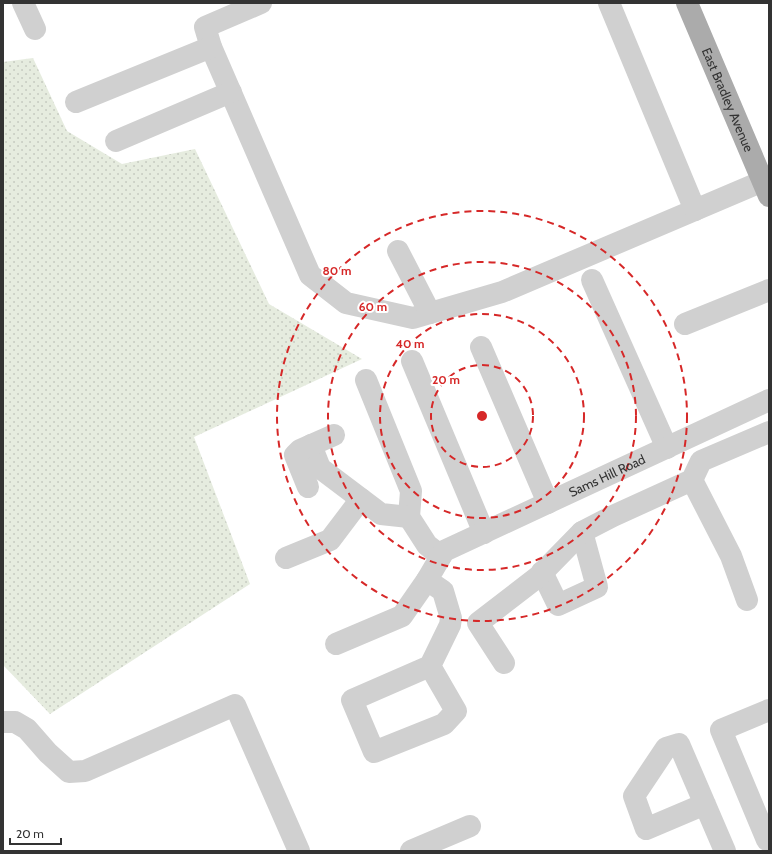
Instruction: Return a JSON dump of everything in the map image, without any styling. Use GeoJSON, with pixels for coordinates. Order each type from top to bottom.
{"type":"FeatureCollection","features":[{"type":"Feature","properties":{"kind":"main road","name":"East Bradley Avenue"},"geometry":{"type":"LineString","coordinates":[[687,3],[766,188]]}},
{"type":"Feature","properties":{"kind":"street"},"geometry":{"type":"LineString","coordinates":[[24,3],[35,29]]}},
{"type":"Feature","properties":{"kind":"street"},"geometry":{"type":"LineString","coordinates":[[261,3],[205,27],[211,47],[310,275],[346,303],[413,318],[502,292],[695,210],[766,188]]}},
{"type":"Feature","properties":{"kind":"street"},"geometry":{"type":"LineString","coordinates":[[609,3],[695,210]]}},
{"type":"Feature","properties":{"kind":"street"},"geometry":{"type":"LineString","coordinates":[[76,102],[211,47]]}},
{"type":"Feature","properties":{"kind":"street"},"geometry":{"type":"LineString","coordinates":[[116,141],[231,92]]}},
{"type":"Feature","properties":{"kind":"street"},"geometry":{"type":"LineString","coordinates":[[398,251],[430,312]]}},
{"type":"Feature","properties":{"kind":"street"},"geometry":{"type":"LineString","coordinates":[[592,280],[667,448]]}},
{"type":"Feature","properties":{"kind":"street"},"geometry":{"type":"LineString","coordinates":[[685,324],[769,290]]}},
{"type":"Feature","properties":{"kind":"street"},"geometry":{"type":"LineString","coordinates":[[481,347],[548,503]]}},
{"type":"Feature","properties":{"kind":"street"},"geometry":{"type":"LineString","coordinates":[[412,362],[484,533]]}},
{"type":"Feature","properties":{"kind":"street"},"geometry":{"type":"LineString","coordinates":[[336,644],[402,616],[427,580],[442,554],[427,545],[409,517],[411,491],[366,380]]}},
{"type":"Feature","properties":{"kind":"street","name":"Sams Hill Road"},"geometry":{"type":"LineString","coordinates":[[442,554],[769,400]]}},
{"type":"Feature","properties":{"kind":"street"},"geometry":{"type":"LineString","coordinates":[[504,663],[478,623],[542,572],[582,532],[613,516],[692,480],[701,461],[769,432]]}},
{"type":"Feature","properties":{"kind":"street"},"geometry":{"type":"LineString","coordinates":[[308,487],[295,455],[300,450],[334,435]]}},
{"type":"Feature","properties":{"kind":"street"},"geometry":{"type":"LineString","coordinates":[[311,445],[320,468],[381,514],[409,517]]}},
{"type":"Feature","properties":{"kind":"street"},"geometry":{"type":"LineString","coordinates":[[692,480],[731,556],[747,600]]}},
{"type":"Feature","properties":{"kind":"street"},"geometry":{"type":"LineString","coordinates":[[286,558],[330,540],[361,499]]}},
{"type":"Feature","properties":{"kind":"street"},"geometry":{"type":"LineString","coordinates":[[542,572],[558,605],[597,587],[582,532]]}},
{"type":"Feature","properties":{"kind":"street"},"geometry":{"type":"LineString","coordinates":[[427,580],[443,591],[451,618],[450,625],[430,666],[352,700],[374,752],[444,724],[456,711],[430,666]]}},
{"type":"Feature","properties":{"kind":"street"},"geometry":{"type":"LineString","coordinates":[[3,722],[15,722],[27,729],[48,753],[70,772],[85,771],[234,705],[299,851]]}},
{"type":"Feature","properties":{"kind":"street"},"geometry":{"type":"LineString","coordinates":[[769,710],[721,730],[767,840],[769,839]]}},
{"type":"Feature","properties":{"kind":"street"},"geometry":{"type":"LineString","coordinates":[[705,804],[725,851]]}},
{"type":"Feature","properties":{"kind":"street"},"geometry":{"type":"LineString","coordinates":[[410,851],[470,826]]}},
{"type":"Feature","properties":{"kind":"shaded area"},"geometry":{"type":"Polygon","coordinates":[[[33,58],[67,131],[122,164],[195,149],[269,304],[362,359],[194,437],[250,584],[50,714],[3,665],[3,62],[33,58]]]}}]}
